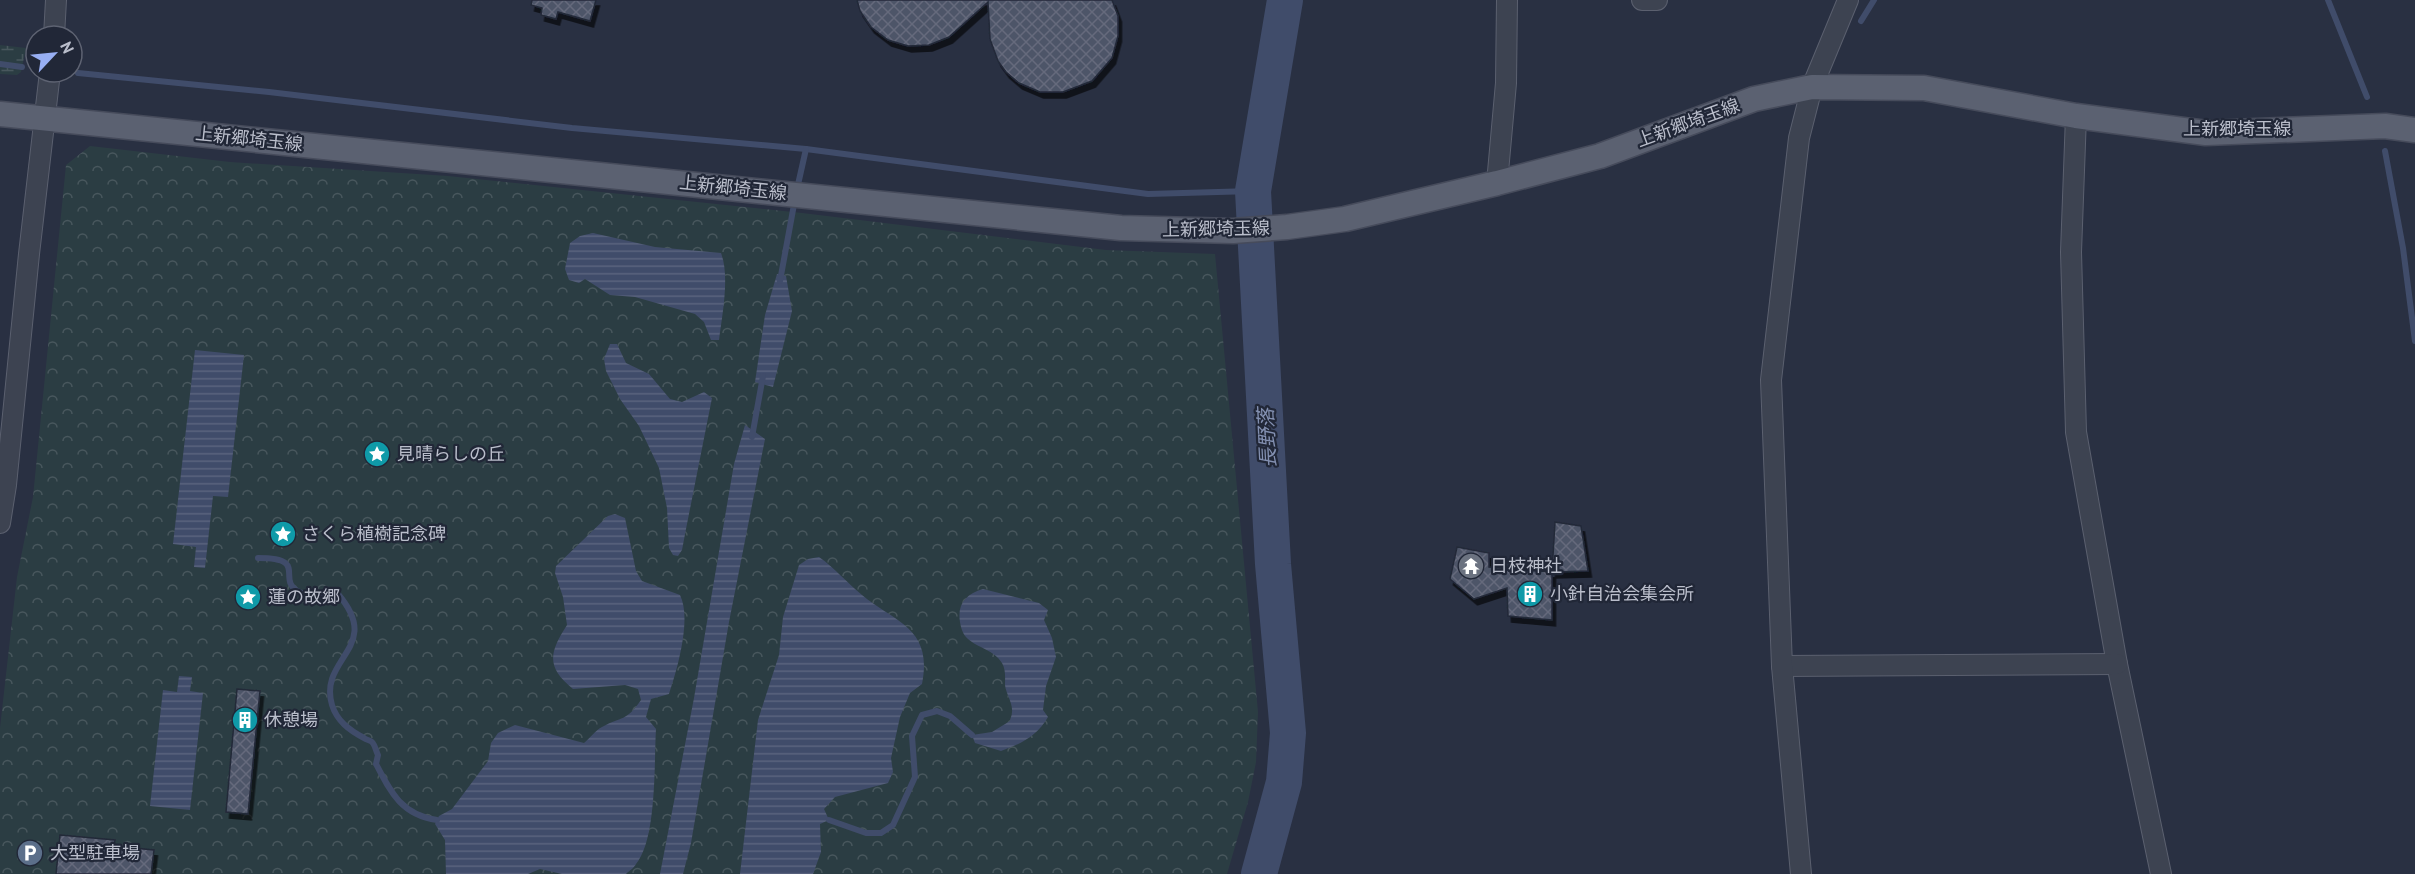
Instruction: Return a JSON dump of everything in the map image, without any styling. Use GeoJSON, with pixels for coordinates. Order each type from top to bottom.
{"type":"FeatureCollection","features":[{"type":"Feature","properties":{"kind":"main road","name":"上新郷埼玉線"},"geometry":{"type":"LineString","coordinates":[[0,114],[1143,230],[1233,231],[1345,219],[1497,183],[1600,156],[1754,99],[1812,87],[1924,88],[2076,116],[2206,133],[2385,126],[2415,130]]}},
{"type":"Feature","properties":{"kind":"street"},"geometry":{"type":"LineString","coordinates":[[55,24],[56,0]]}},
{"type":"Feature","properties":{"kind":"street"},"geometry":{"type":"LineString","coordinates":[[1497,183],[1506,83],[1507,0]]}},
{"type":"Feature","properties":{"kind":"street"},"geometry":{"type":"LineString","coordinates":[[1642,0],[1657,0]]}},
{"type":"Feature","properties":{"kind":"street"},"geometry":{"type":"LineString","coordinates":[[1801,874],[1782,666],[1771,380],[1799,138],[1812,87],[1848,0]]}},
{"type":"Feature","properties":{"kind":"street"},"geometry":{"type":"LineString","coordinates":[[0,524],[49,84]]}},
{"type":"Feature","properties":{"kind":"street"},"geometry":{"type":"LineString","coordinates":[[2076,116],[2071,252],[2076,432],[2117,664],[2161,874]]}},
{"type":"Feature","properties":{"kind":"street"},"geometry":{"type":"LineString","coordinates":[[1782,666],[2117,664]]}},
{"type":"Feature","properties":{"kind":"green space"},"geometry":{"type":"Polygon","coordinates":[[[0,45],[24,48],[21,72],[17,75],[0,74],[0,45]]]}},
{"type":"Feature","properties":{"kind":"green space"},"geometry":{"type":"Polygon","coordinates":[[[90,146],[230,162],[448,176],[802,213],[1106,250],[1215,254],[1258,712],[1256,762],[1248,802],[1227,874],[0,874],[0,728],[17,577],[33,497],[66,165],[90,146]]]}},
{"type":"Feature","properties":{"kind":"water"},"geometry":{"type":"Polygon","coordinates":[[[593,233],[655,247],[721,253],[724,262],[725,284],[719,340],[711,340],[704,322],[695,314],[635,297],[610,295],[585,279],[579,283],[569,280],[565,269],[570,243],[580,236],[593,233]]]}},
{"type":"Feature","properties":{"kind":"water"},"geometry":{"type":"Polygon","coordinates":[[[777,274],[786,276],[792,311],[773,387],[755,382],[765,315],[777,274]]]}},
{"type":"Feature","properties":{"kind":"water"},"geometry":{"type":"Polygon","coordinates":[[[610,344],[617,344],[626,363],[649,374],[670,399],[682,402],[704,392],[712,398],[682,550],[678,556],[673,555],[669,548],[667,508],[659,468],[639,426],[620,399],[606,371],[604,359],[610,344]]]}},
{"type":"Feature","properties":{"kind":"water"},"geometry":{"type":"Polygon","coordinates":[[[195,350],[244,355],[228,497],[213,496],[205,568],[194,567],[196,547],[173,544],[195,350]]]}},
{"type":"Feature","properties":{"kind":"water"},"geometry":{"type":"Polygon","coordinates":[[[745,425],[765,439],[729,622],[691,843],[683,874],[660,874],[694,698],[734,464],[745,425]]]}},
{"type":"Feature","properties":{"kind":"water"},"geometry":{"type":"Polygon","coordinates":[[[615,514],[625,518],[636,571],[642,581],[680,595],[684,617],[682,644],[669,694],[651,699],[646,717],[656,729],[651,819],[643,852],[626,874],[562,874],[540,869],[528,874],[446,874],[445,840],[435,824],[439,816],[452,809],[488,761],[491,743],[498,733],[515,725],[584,743],[600,728],[627,715],[641,700],[638,689],[625,685],[573,689],[558,674],[553,659],[557,644],[567,625],[563,597],[555,573],[556,566],[608,516],[615,514]]]}},
{"type":"Feature","properties":{"kind":"water"},"geometry":{"type":"Polygon","coordinates":[[[819,557],[862,595],[909,629],[922,650],[924,665],[922,684],[910,693],[900,717],[891,758],[893,772],[888,783],[835,797],[824,809],[829,820],[820,824],[821,852],[813,874],[740,874],[758,720],[779,655],[783,617],[799,565],[808,559],[819,557]]]}},
{"type":"Feature","properties":{"kind":"water"},"geometry":{"type":"Polygon","coordinates":[[[983,589],[1039,603],[1048,610],[1044,620],[1052,638],[1056,657],[1046,686],[1043,710],[1048,717],[1044,724],[1028,738],[1001,751],[975,743],[972,735],[992,732],[1010,721],[1012,713],[1002,663],[995,655],[968,639],[960,624],[961,605],[967,597],[983,589]]]}},
{"type":"Feature","properties":{"kind":"water"},"geometry":{"type":"Polygon","coordinates":[[[179,676],[192,677],[190,691],[203,693],[190,810],[150,806],[163,690],[177,692],[179,676]]]}},
{"type":"Feature","properties":{"kind":"building"},"geometry":{"type":"Polygon","coordinates":[[[532,0],[596,0],[590,21],[558,12],[556,19],[541,15],[542,8],[531,5],[532,0]]]}},
{"type":"Feature","properties":{"kind":"building"},"geometry":{"type":"Polygon","coordinates":[[[857,0],[1112,0],[1118,16],[1118,36],[1112,58],[1092,81],[1063,92],[1040,92],[1019,83],[1006,72],[998,61],[990,39],[988,2],[949,37],[929,45],[908,46],[888,40],[871,27],[860,11],[857,0]]]}},
{"type":"Feature","properties":{"kind":"building"},"geometry":{"type":"Polygon","coordinates":[[[1555,522],[1581,526],[1588,571],[1552,572],[1555,522]]]}},
{"type":"Feature","properties":{"kind":"building"},"geometry":{"type":"Polygon","coordinates":[[[1457,547],[1489,553],[1489,567],[1552,572],[1552,620],[1508,616],[1507,588],[1474,599],[1450,579],[1457,547]]]}},
{"type":"Feature","properties":{"kind":"building"},"geometry":{"type":"Polygon","coordinates":[[[237,689],[260,691],[248,814],[226,812],[237,689]]]}},
{"type":"Feature","properties":{"kind":"building"},"geometry":{"type":"Polygon","coordinates":[[[60,835],[115,840],[114,846],[154,850],[151,874],[56,874],[60,835]]]}},
{"type":"Feature","properties":{"kind":"waterway","name":"長野落"},"geometry":{"type":"LineString","coordinates":[[1259,874],[1284,782],[1288,733],[1273,564],[1253,191],[1285,0]]}},
{"type":"Feature","properties":{"kind":"waterway"},"geometry":{"type":"LineString","coordinates":[[1861,21],[1874,0]]}},
{"type":"Feature","properties":{"kind":"waterway"},"geometry":{"type":"LineString","coordinates":[[2328,0],[2367,97]]}},
{"type":"Feature","properties":{"kind":"waterway"},"geometry":{"type":"LineString","coordinates":[[0,64],[22,67]]}},
{"type":"Feature","properties":{"kind":"waterway"},"geometry":{"type":"LineString","coordinates":[[84,74],[269,92],[572,128],[806,149],[1148,194],[1253,191]]}},
{"type":"Feature","properties":{"kind":"waterway"},"geometry":{"type":"LineString","coordinates":[[797,189],[806,149]]}},
{"type":"Feature","properties":{"kind":"waterway"},"geometry":{"type":"LineString","coordinates":[[2385,151],[2403,248],[2415,341]]}},
{"type":"Feature","properties":{"kind":"waterway"},"geometry":{"type":"LineString","coordinates":[[780,281],[795,199]]}},
{"type":"Feature","properties":{"kind":"waterway"},"geometry":{"type":"LineString","coordinates":[[752,437],[763,376]]}},
{"type":"Feature","properties":{"kind":"waterway"},"geometry":{"type":"LineString","coordinates":[[258,558],[283,561],[289,570],[292,587],[299,592],[338,594],[350,612],[354,627],[353,640],[334,675],[330,689],[334,711],[349,728],[373,743],[378,755],[376,764],[399,801],[415,813],[437,820]]}},
{"type":"Feature","properties":{"kind":"waterway"},"geometry":{"type":"LineString","coordinates":[[829,820],[866,833],[881,833],[893,825],[915,777],[912,736],[922,715],[937,711],[950,716],[972,735]]}},
{"type":"Feature","properties":{"kind":"place","name":"見晴らしの丘"},"geometry":{"type":"Point","coordinates":[377,454]}},
{"type":"Feature","properties":{"kind":"place","name":"さくら植樹記念碑"},"geometry":{"type":"Point","coordinates":[283,534]}},
{"type":"Feature","properties":{"kind":"place","name":"日枝神社"},"geometry":{"type":"Point","coordinates":[1471,566]}},
{"type":"Feature","properties":{"kind":"place","name":"小針自治会集会所"},"geometry":{"type":"Point","coordinates":[1530,594]}},
{"type":"Feature","properties":{"kind":"place","name":"蓮の故郷"},"geometry":{"type":"Point","coordinates":[248,597]}},
{"type":"Feature","properties":{"kind":"place","name":"休憩場"},"geometry":{"type":"Point","coordinates":[245,720]}},
{"type":"Feature","properties":{"kind":"place","name":"大型駐車場"},"geometry":{"type":"Point","coordinates":[30,853]}}]}
